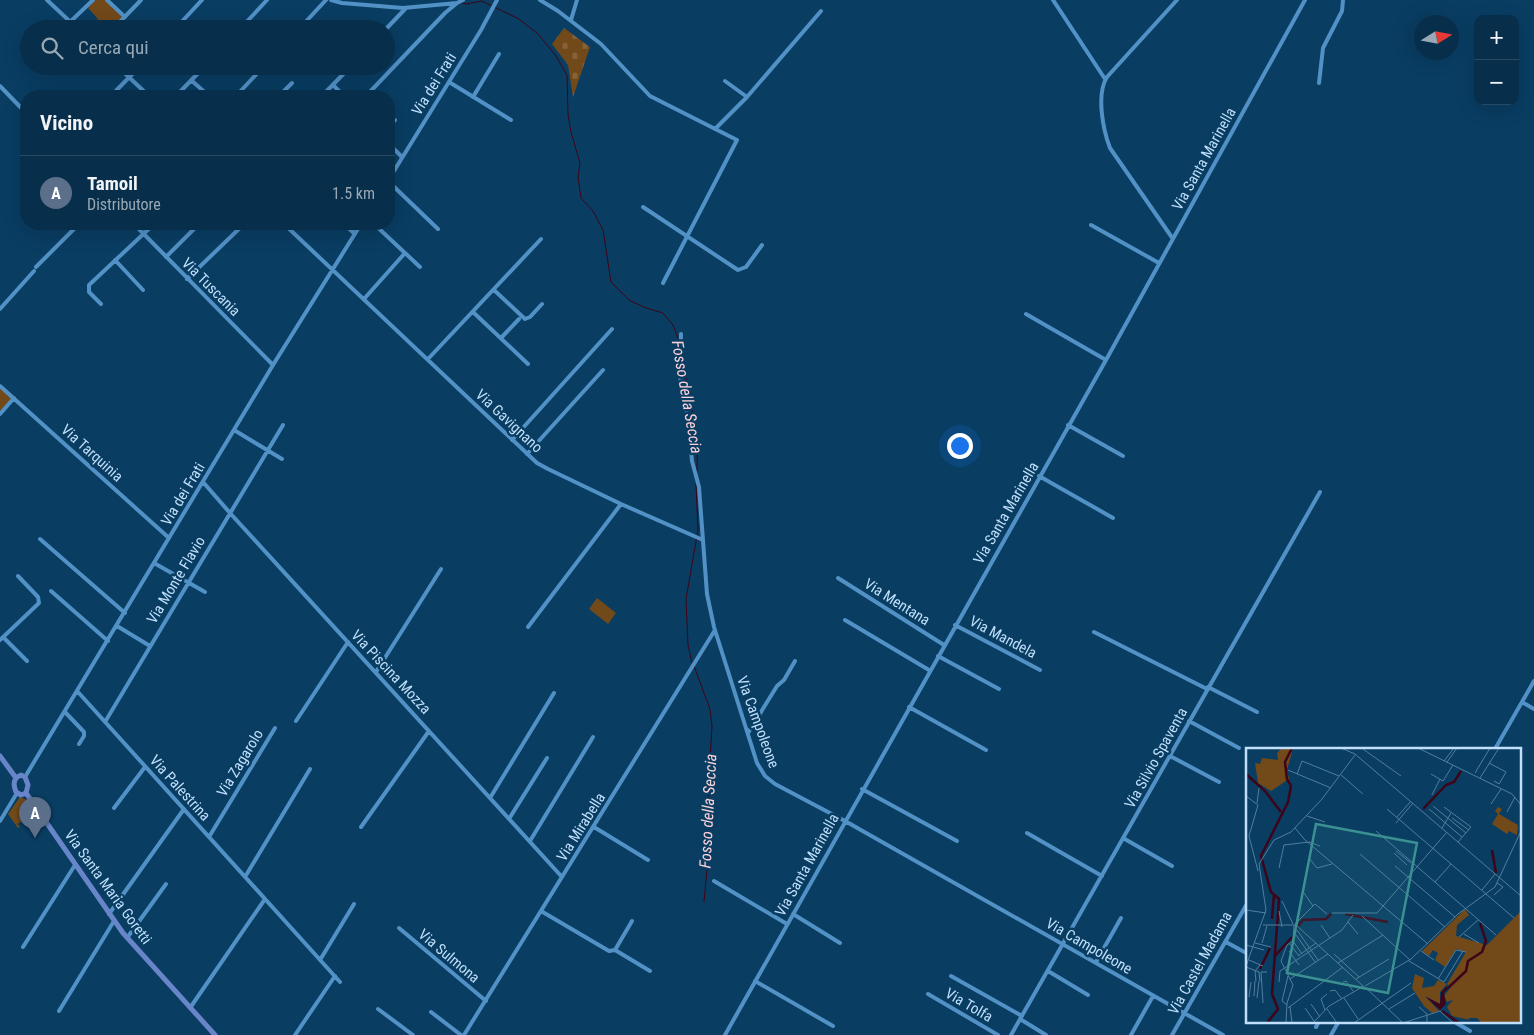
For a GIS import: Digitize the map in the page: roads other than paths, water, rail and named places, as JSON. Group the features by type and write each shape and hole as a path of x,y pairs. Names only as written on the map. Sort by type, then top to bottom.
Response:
{"main road":[{"path":"0,756 16,778"},
{"path":"21,775 26,777 28,787 26,793 21,795 17,793 14,785 16,778 21,775"},
{"name":"Via Santa Maria Goretti","path":"26,793 127,938 215,1035"}],"street":[{"path":"47,0 68,20"},
{"path":"72,20 93,0"},
{"path":"107,0 125,17"},
{"path":"122,20 141,0"},
{"path":"183,20 202,0"},
{"path":"249,20 268,0"},
{"path":"307,20 326,0"},
{"path":"331,0 406,8 456,3 463,0"},
{"path":"540,0 571,20 604,46 650,96 737,140 663,282"},
{"path":"571,20 577,0"},
{"path":"1053,0 1106,79"},
{"path":"1173,239 1109,146 1101,100 1102,87 1106,79 1177,0"},
{"name":"Via Santa Marinella","path":"725,1035 862,789 1106,360 1304,0"},
{"path":"1319,83 1323,48 1342,11 1343,0"},
{"name":"Via dei Frati","path":"395,169 496,2"},
{"path":"395,66 456,3"},
{"path":"395,20 406,8"},
{"path":"715,129 747,97 821,10"},
{"path":"474,97 499,54"},
{"path":"182,90 197,75"},
{"path":"242,90 256,75"},
{"path":"328,90 342,75"},
{"path":"372,90 386,75"},
{"path":"117,90 129,77 143,90"},
{"path":"192,80 203,90"},
{"path":"725,81 747,97"},
{"path":"285,90 292,82"},
{"path":"449,82 511,120"},
{"path":"333,85 338,90"},
{"path":"0,86 20,107"},
{"path":"395,150 402,157"},
{"path":"395,186 438,229"},
{"path":"643,207 738,270 745,268 762,244"},
{"path":"1090,225 1159,263"},
{"path":"0,309 35,269 74,230"},
{"name":"Via Tuscania","path":"139,230 273,366"},
{"path":"101,304 89,292 88,288 147,230"},
{"path":"166,257 193,230"},
{"path":"187,279 238,230"},
{"name":"Via Gavignano","path":"290,230 527,454 548,469 703,540"},
{"path":"351,230 355,234"},
{"name":"Via dei Frati","path":"26,777 154,562 357,230"},
{"path":"381,230 420,267"},
{"path":"428,359 541,239"},
{"path":"364,299 406,253"},
{"path":"115,260 143,290"},
{"path":"494,290 525,319 530,317 542,304"},
{"path":"473,312 528,364"},
{"path":"1026,314 1106,360"},
{"path":"501,338 519,319"},
{"path":"512,440 612,329"},
{"name":"Via Campoleone","path":"682,334 680,378 688,416 691,456 698,482 706,586 715,630 758,765 766,778 1223,1035"},
{"path":"527,454 603,370"},
{"name":"Via Tarquinia","path":"0,386 169,538"},
{"path":"0,414 14,398"},
{"name":"Via Monte Flavio","path":"105,722 283,425"},
{"path":"1068,426 1123,456"},
{"path":"234,430 282,459"},
{"path":"1040,476 1113,518"},
{"name":"Via Piscina Mozza","path":"203,482 562,877"},
{"name":"Via Silvio Spaventa","path":"1011,1035 1320,492"},
{"path":"528,627 621,504"},
{"path":"40,539 125,613"},
{"path":"154,562 205,592"},
{"path":"376,672 441,569"},
{"path":"18,576 38,597 39,603 2,639 27,661"},
{"name":"Via Mentana","path":"838,578 944,645"},
{"path":"51,590 108,641"},
{"path":"845,620 930,670"},
{"name":"Via Mandela","path":"955,625 1040,670"},
{"path":"117,626 150,646"},
{"name":"Via Mirabella","path":"463,1035 486,1001 715,630"},
{"path":"1094,632 1257,712"},
{"path":"296,721 348,642"},
{"path":"938,656 999,689"},
{"path":"748,733 777,686 785,679 795,660"},
{"path":"1496,748 1534,681"},
{"name":"Via Palestrina","path":"78,692 340,982"},
{"path":"490,798 554,693"},
{"path":"1522,702 1534,709"},
{"path":"909,707 986,750"},
{"path":"65,712 84,732 84,736 79,744"},
{"path":"1189,721 1239,748"},
{"name":"Via Zagarolo","path":"208,837 275,728"},
{"path":"361,827 429,731"},
{"path":"530,842 594,737"},
{"path":"1170,756 1219,782"},
{"path":"509,819 547,758"},
{"path":"114,808 145,766"},
{"path":"245,876 310,769"},
{"path":"862,789 957,841"},
{"path":"0,821 17,793"},
{"path":"109,914 184,809"},
{"path":"594,827 648,860"},
{"path":"1027,833 1102,876"},
{"path":"1123,838 1172,866"},
{"path":"23,947 75,865"},
{"path":"714,881 787,924"},
{"path":"127,938 166,884"},
{"path":"190,1008 265,899"},
{"path":"320,960 354,904"},
{"name":"Via Castel Madama","path":"1172,1035 1246,906"},
{"path":"541,911 610,951 615,950 650,971"},
{"path":"793,914 840,943"},
{"path":"1096,962 1121,918"},
{"path":"59,1011 114,921"},
{"path":"615,950 632,921"},
{"name":"Via Sulmona","path":"399,928 486,1001"},
{"path":"1226,942 1246,953"},
{"path":"1048,972 1088,995"},
{"path":"295,1035 335,976"},
{"path":"950,976 1046,1035"},
{"path":"756,981 833,1026"},
{"name":"Via Tolfa","path":"928,994 998,1035"},
{"path":"1131,1035 1153,996"},
{"path":"378,1009 413,1035"},
{"path":"431,1012 463,1035"},
{"path":"1316,1027 1319,1022"},
{"path":"1331,1035 1338,1022"},
{"path":"1455,1022 1470,1031"}],"waterway":[{"name":"Fosso della Seccia","path":"462,3 482,1 519,19 538,34 556,56 567,75 568,114 580,163 578,177 581,198 593,211 603,230 611,282 629,300 663,313 673,325 679,341"},
{"name":"Fosso della Seccia","path":"682,357 695,428 697,472"},
{"name":"Fosso della Seccia","path":"692,663 688,645 686,599 698,530 696,484"},
{"name":"Fosso della Seccia","path":"694,666 710,709 712,726 708,792 709,848 704,902"}],"place":[{"name":"Tamoil","path":"35,838"}]}
